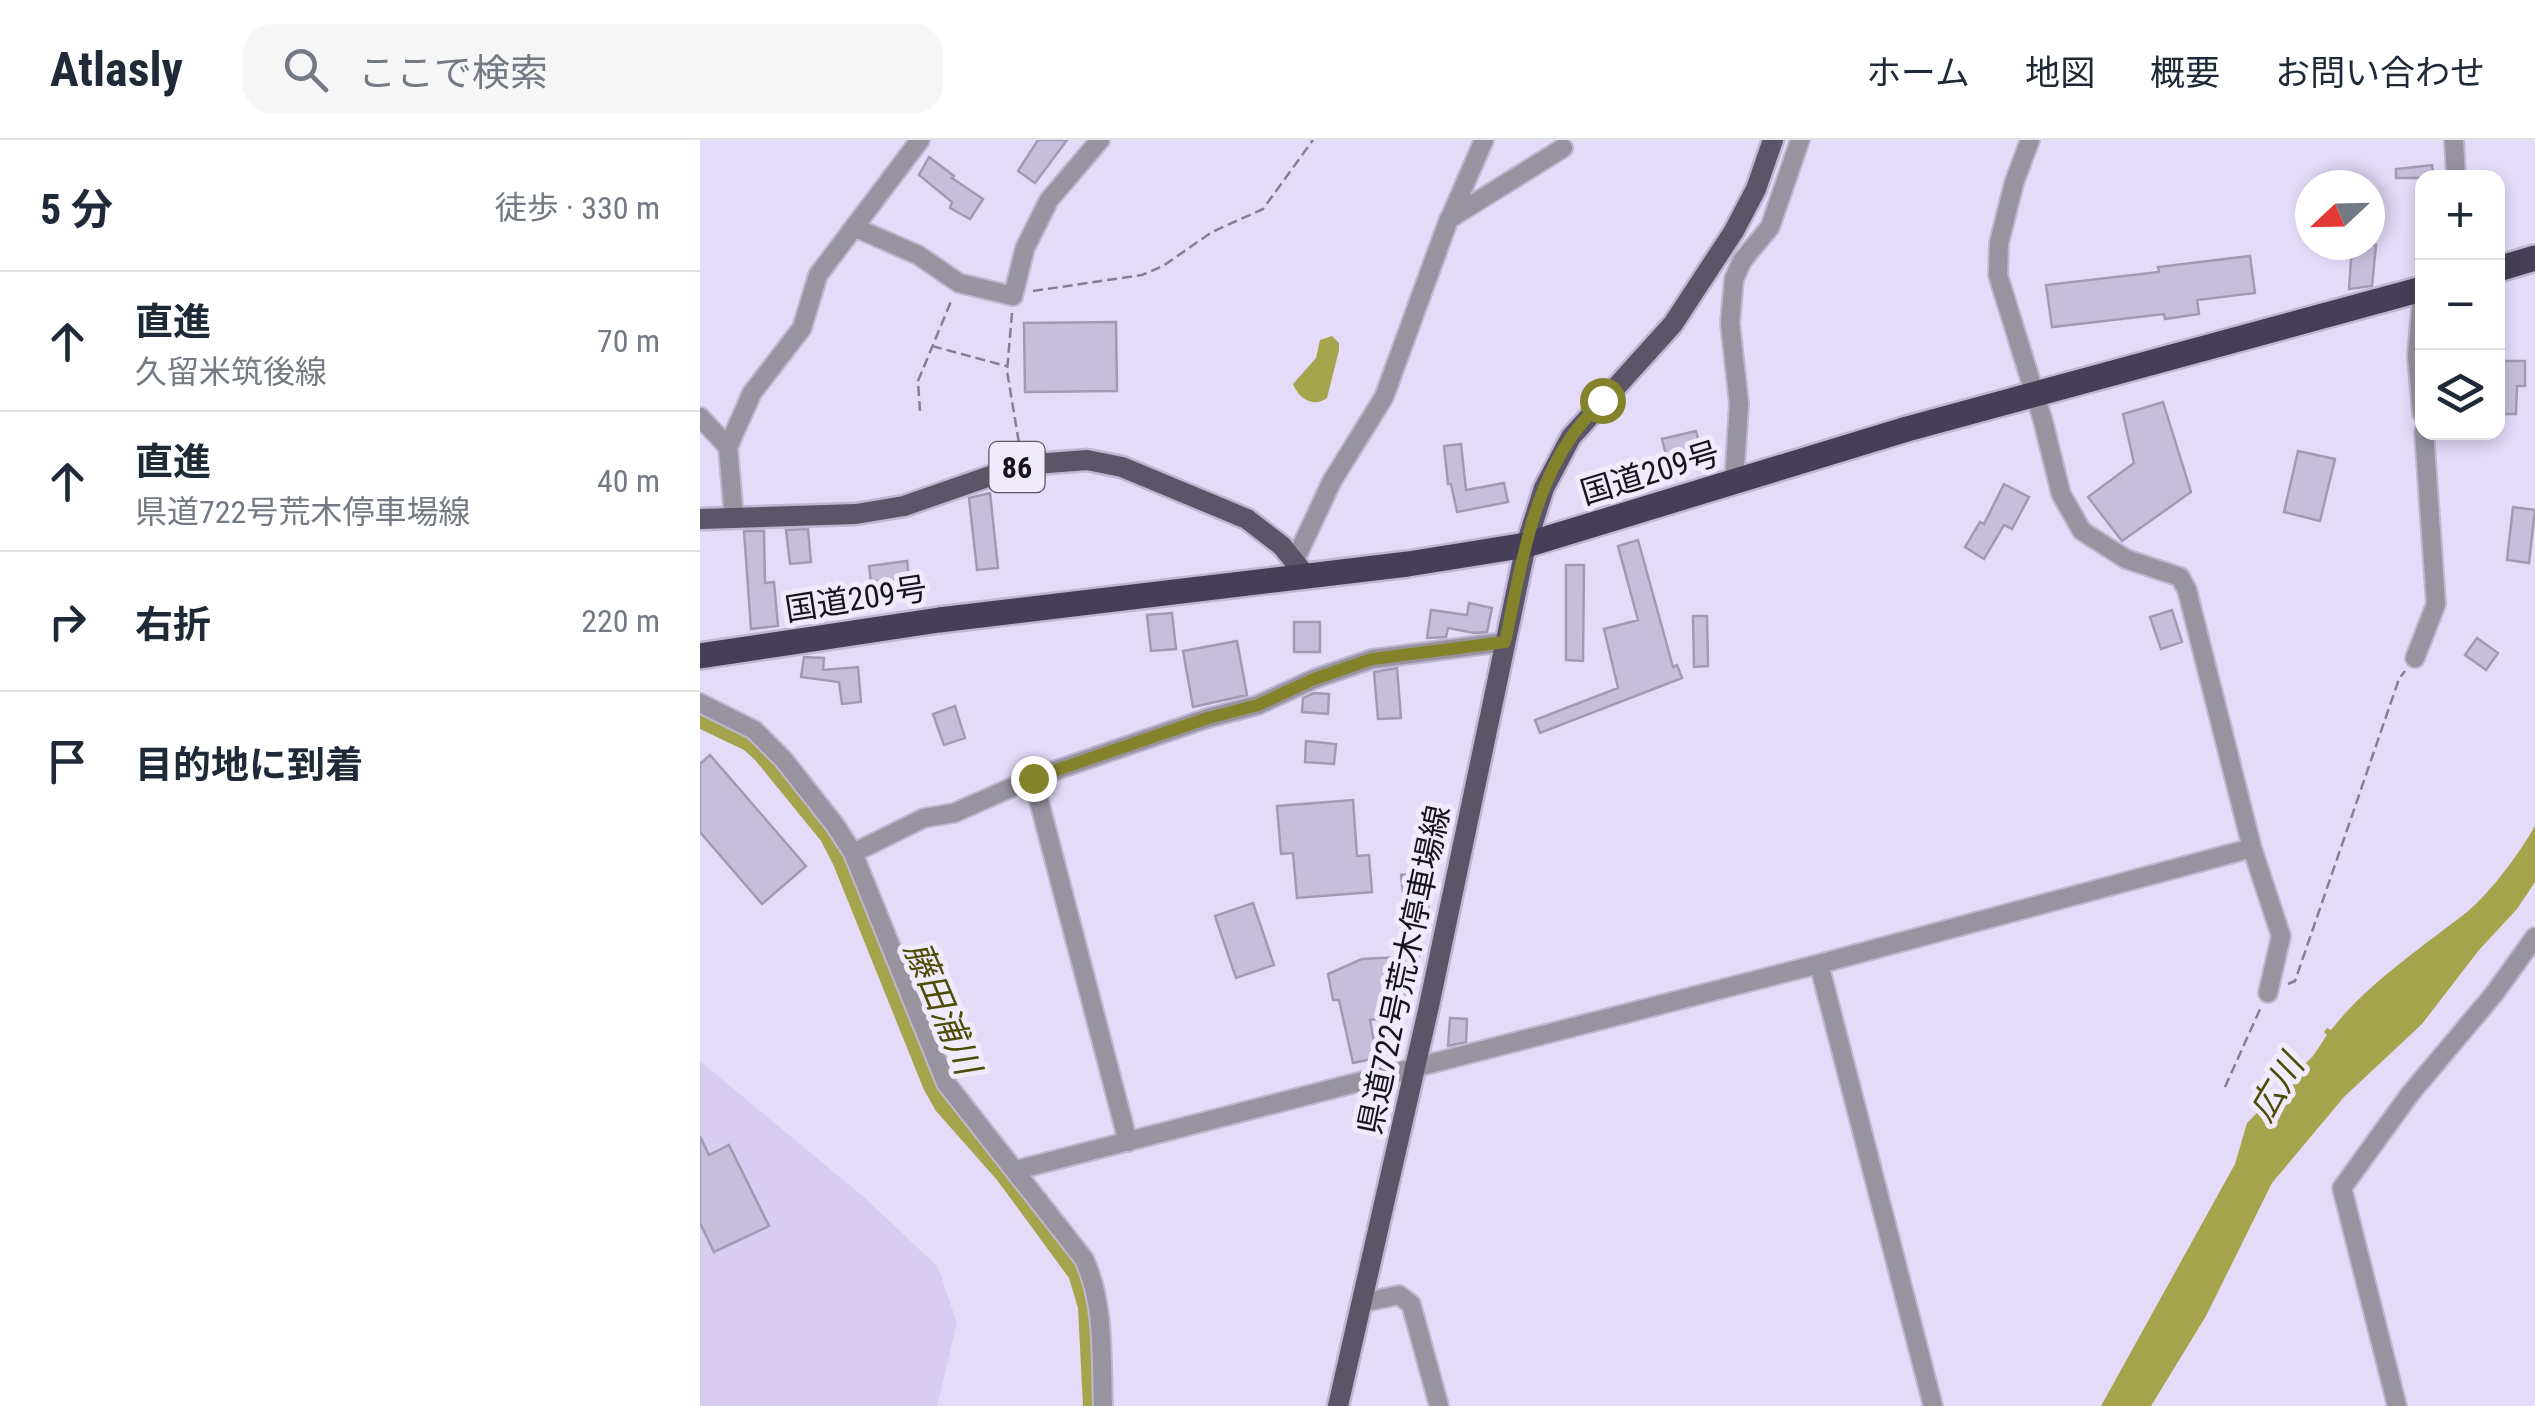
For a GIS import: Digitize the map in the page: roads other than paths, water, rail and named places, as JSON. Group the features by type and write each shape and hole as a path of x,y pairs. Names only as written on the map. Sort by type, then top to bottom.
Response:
{"highway":[{"path":"2505,267 2535,258"},
{"name":"国道209号","path":"700,656 1301,568 1526,546 2034,394 2415,291"}],"main road":[{"name":"県道722号荒木停車場線","path":"1338,1406 1526,546 1544,488 1571,437 1673,324 1734,231 1756,189 1773,140"},
{"name":"86","path":"700,519 856,514 904,506 1022,465 1087,460 1122,467 1247,518 1301,568"}],"street":[{"path":"734,518 728,446 752,393 802,328 818,275 920,140"},
{"path":"854,226 918,255 959,282 1013,296 1025,248 1049,200 1100,140"},
{"path":"1301,568 1332,481 1384,397 1450,219 1484,140"},
{"path":"1734,482 1738,404 1730,322 1734,279 1742,262 1770,227 1800,140"},
{"path":"2030,140 1999,243 1998,276 2062,494 2082,531 2126,559 2180,577 2187,590 2252,848 2281,936 2268,993"},
{"path":"2454,140 2456,170"},
{"path":"1450,219 1563,148"},
{"path":"700,417 728,446"},
{"path":"2415,658 2436,604 2425,440"},
{"path":"852,853 924,818 954,813 1033,778 1208,718 1258,705 1314,679 1372,659 1505,642"},
{"path":"700,703 754,730 783,759 852,853 946,1083 1084,1258 1094,1280 1100,1309 1103,1406"},
{"path":"1033,778 1128,1142"},
{"path":"1016,1170 1819,964 2252,848"},
{"path":"2397,1406 2342,1188 2410,1094 2494,994 2535,936"},
{"path":"1819,964 1933,1406"},
{"path":"1360,1303 1399,1295 1411,1304 1439,1406"}],"water label":[{"name":"藤田浦川","path":"942,1008"},
{"name":"広川","path":"2277,1088"}]}
